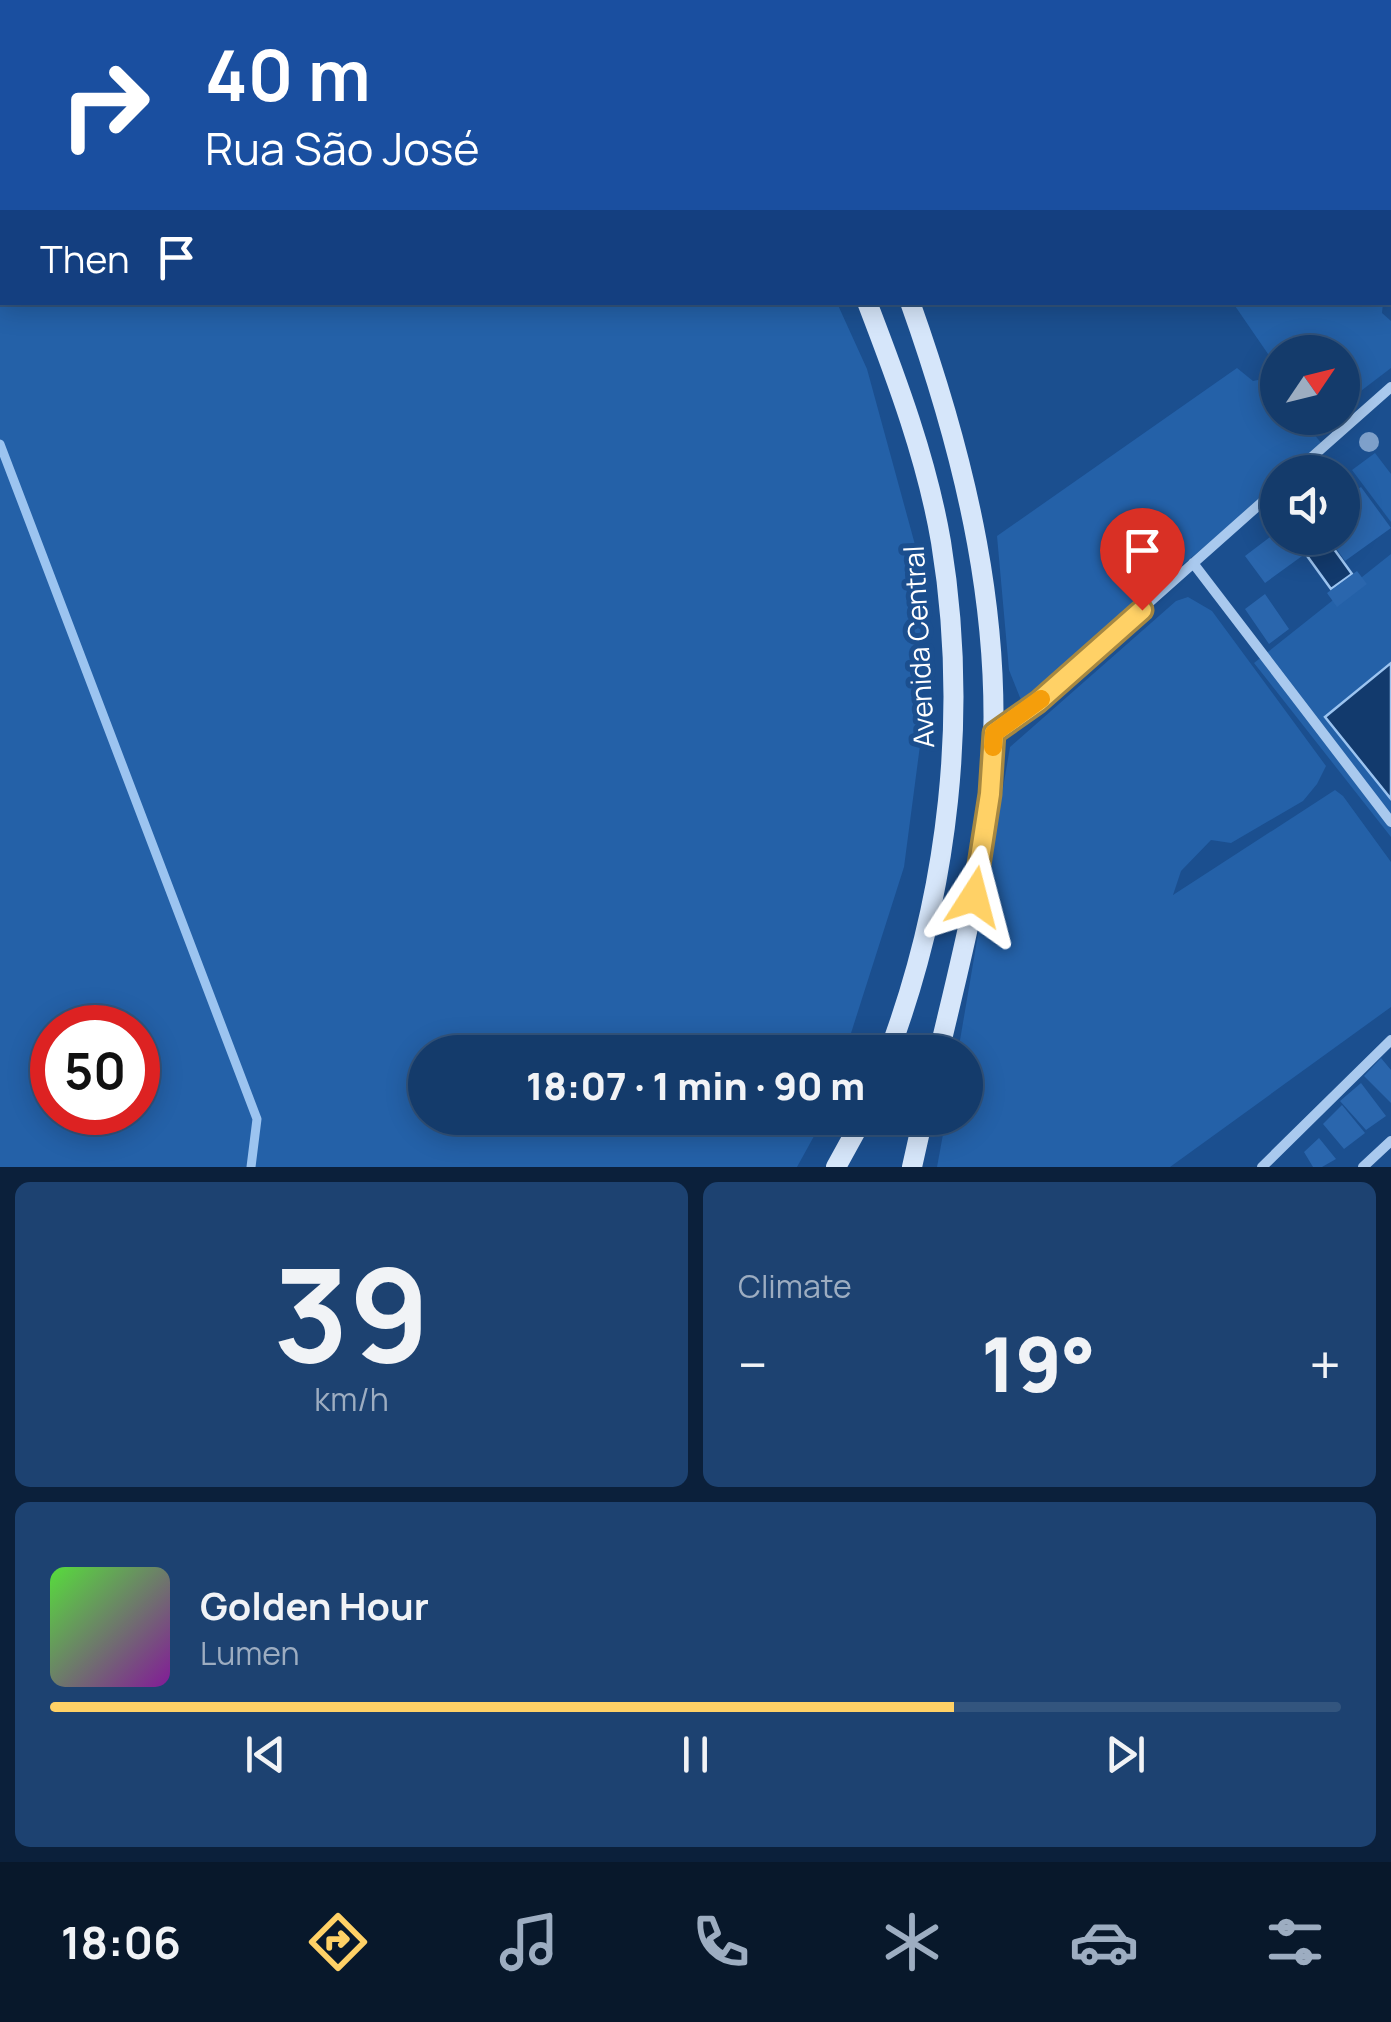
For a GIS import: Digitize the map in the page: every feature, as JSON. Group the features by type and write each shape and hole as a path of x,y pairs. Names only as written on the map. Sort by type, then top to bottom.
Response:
{"main road":[{"name":"Avenida Central","path":"867,305 920,452 940,540 954,688 944,840 919,963 895,1035"},
{"path":"911,305 946,407 978,539 994,733 990,794 974,897 942,1035"},
{"path":"836,1167 853,1135"},
{"path":"912,1167 920,1135"}],"street":[{"path":"1314,455 1391,388"},
{"path":"994,733 1038,702 1260,504"},
{"path":"1194,563 1391,822"},
{"path":"1262,1167 1391,1040"},
{"path":"1363,1167 1391,1141"}],"shaded area":[{"path":"0,305 838,305 867,369 917,552 924,715 904,867 850,1035 408,1035 408,1135 815,1135 797,1167 0,1167"},
{"path":"1234,305 1383,305 1382,313 1391,321 1391,368 1360,392 1360,335 1260,335 1260,342"},
{"path":"1237,368 1253,381 1260,380 1260,435 1315,435 1324,446 1313,455 1260,455 1260,500 1021,700 1009,670 997,536"},
{"path":"1375,453 1391,474 1391,522 1360,481 1360,464"},
{"path":"1391,554 1391,663 1326,717 1391,799 1391,837 1254,663"},
{"path":"1306,555 1338,555 1352,574 1331,589"},
{"path":"1188,597 1212,611 1326,766 1303,801 1231,843 1211,840 1181,871 1173,895 1335,790 1391,862 1391,1007 1170,1167 937,1167 943,1135 983,1135 983,1035 961,1035 1010,747 1176,601"},
{"path":"1391,663 1391,799 1325,717"}],"building":[{"path":"1360,488 1391,528 1360,550"},
{"path":"1260,545 1260,555 1304,555 1265,583 1245,556"},
{"path":"1357,571 1367,584 1337,607 1327,593"},
{"path":"1265,594 1289,629 1269,644 1245,609"},
{"path":"1381,1058 1391,1070 1391,1103 1364,1076"},
{"path":"1361,1083 1386,1116 1366,1130 1340,1101"},
{"path":"1342,1105 1365,1133 1344,1149 1323,1124"},
{"path":"1319,1138 1336,1159 1313,1167 1304,1152"}],"waterway":[{"path":"0,444 257,1119 251,1167"}],"slow traffic":[{"path":"993,747 994,733 1041,699"}],"route":[{"path":"974,897 990,794 994,733 1038,702 1142,610"}]}
